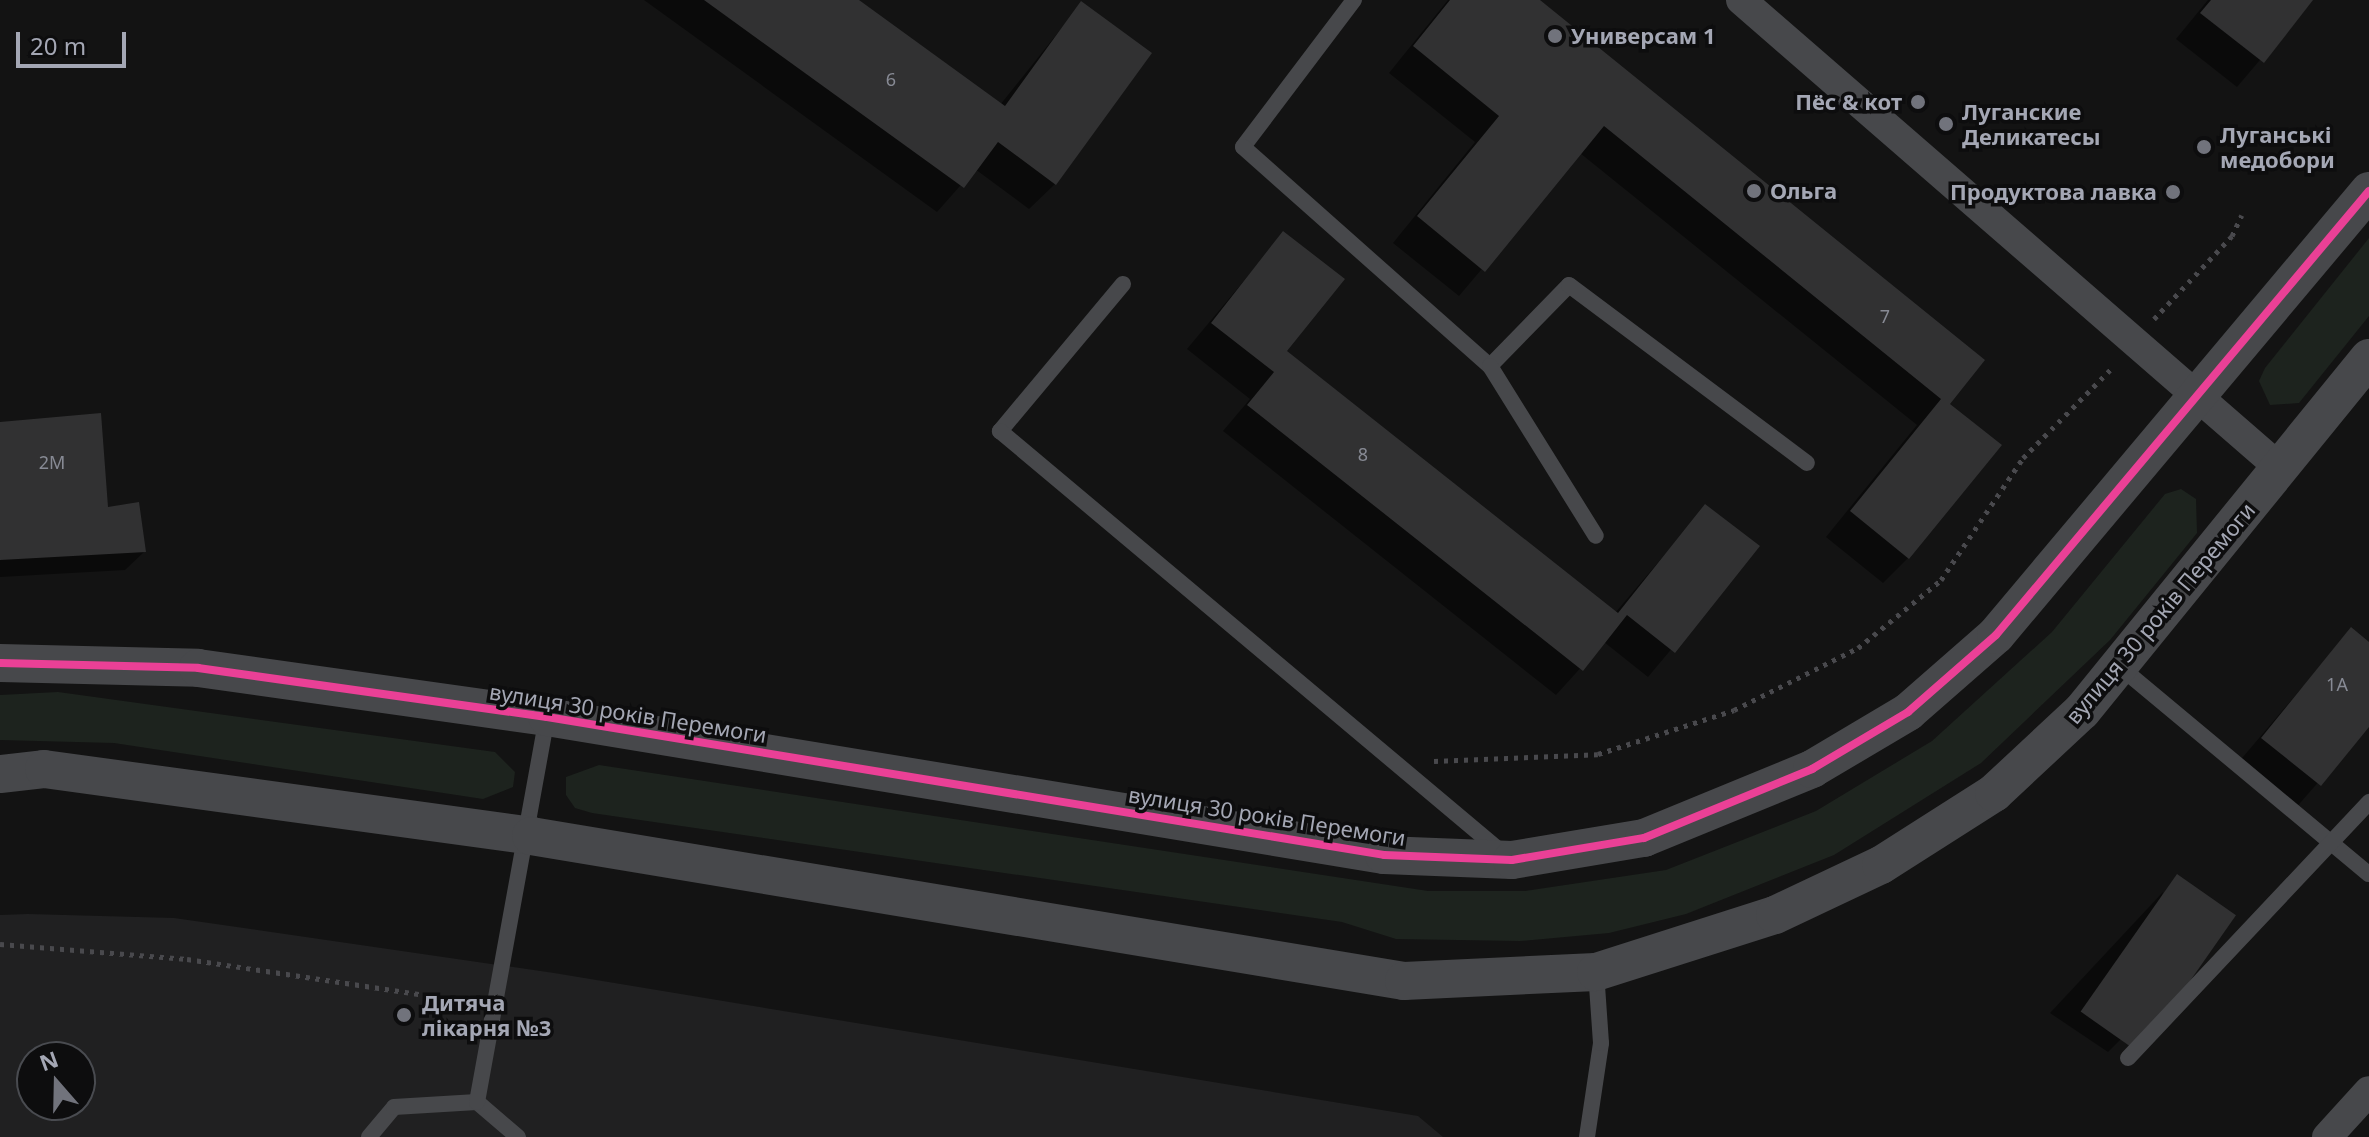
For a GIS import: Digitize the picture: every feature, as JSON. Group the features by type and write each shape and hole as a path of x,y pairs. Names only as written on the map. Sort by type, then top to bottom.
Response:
{"street":[{"path":"1741,0 2280,468"},
{"name":"вулиця 30 років Перемоги","path":"0,663 198,668 547,717 1384,855 1512,860 1644,838 1812,769 1908,712 1996,635 2200,400 2369,191"},
{"name":"вулиця 30 років Перемоги","path":"0,774 44,769 531,836 1404,981 1596,972 1775,915 1881,865 1994,793 2119,666 2369,358"},
{"path":"2327,1137 2369,1091"}],"lane":[{"path":"1354,0 1243,147 1490,366 1596,536"},
{"path":"1123,284 1000,431 1512,860"},
{"path":"1490,366 1569,285 1807,463"},
{"path":"2119,666 2333,839 2369,874"},
{"path":"477,1102 531,836 547,717"},
{"path":"2128,1058 2369,802"},
{"path":"1587,1137 1601,1043 1596,972"},
{"path":"369,1137 394,1107 477,1102 518,1137"}],"path":[{"path":"1389,760 1598,754 1734,710 1858,648 1941,580 2023,458 2232,236 2242,215"},
{"path":"0,944 187,959 496,1006"}],"shaded area":[{"path":"2369,238 2369,316 2299,403 2270,405 2259,381 2265,368"},
{"path":"2181,489 2196,499 2197,533 2110,640 1981,763 1834,855 1686,914 1609,933 1520,941 1396,939 1342,922 592,813 575,808 566,795 566,777 599,765 1428,891 1525,891 1666,870 1816,811 1932,741 2052,632 2165,494"},
{"path":"58,692 495,752 515,772 513,787 483,799 114,743 0,740 0,695"},
{"name":"Дитяча лікарня №3","path":"28,914 174,918 554,973 1418,1116 1443,1137 0,1137 0,915"}],"building":[{"path":"704,0 859,0 1005,106 1081,1 1152,53 1056,185 998,142 964,188"},
{"path":"1450,0 1540,0 1985,360 1950,404 2002,445 1909,559 1850,511 1941,399 1604,126 1485,272 1417,216 1499,116 1413,46"},
{"path":"2211,0 2313,0 2264,63 2200,13"},
{"path":"1283,231 1345,279 1287,351 1618,613 1705,504 1760,546 1675,653 1627,615 1583,671 1247,405 1274,372 1211,323"},
{"path":"101,413 108,507 139,502 146,552 0,560 0,422"},
{"path":"2351,627 2369,642 2369,727 2321,786 2261,738"},
{"path":"2177,874 2236,915 2140,1053 2081,1012"}],"cycle path":[{"path":"0,663 198,668 547,717 1384,855 1512,860 1644,838 1812,769 1908,712 1996,635 2369,191"}],"place":[{"name":"Универсам 1","path":"1555,36"},
{"name":"Пёс & кот","path":"1918,102"},
{"name":"Луганские Деликатесы","path":"1946,124"},
{"name":"Луганські медобори","path":"2204,147"},
{"name":"Ольга","path":"1754,191"},
{"name":"Продуктова лавка","path":"2173,192"},
{"name":"Дитяча лікарня №3","path":"404,1015"}]}
